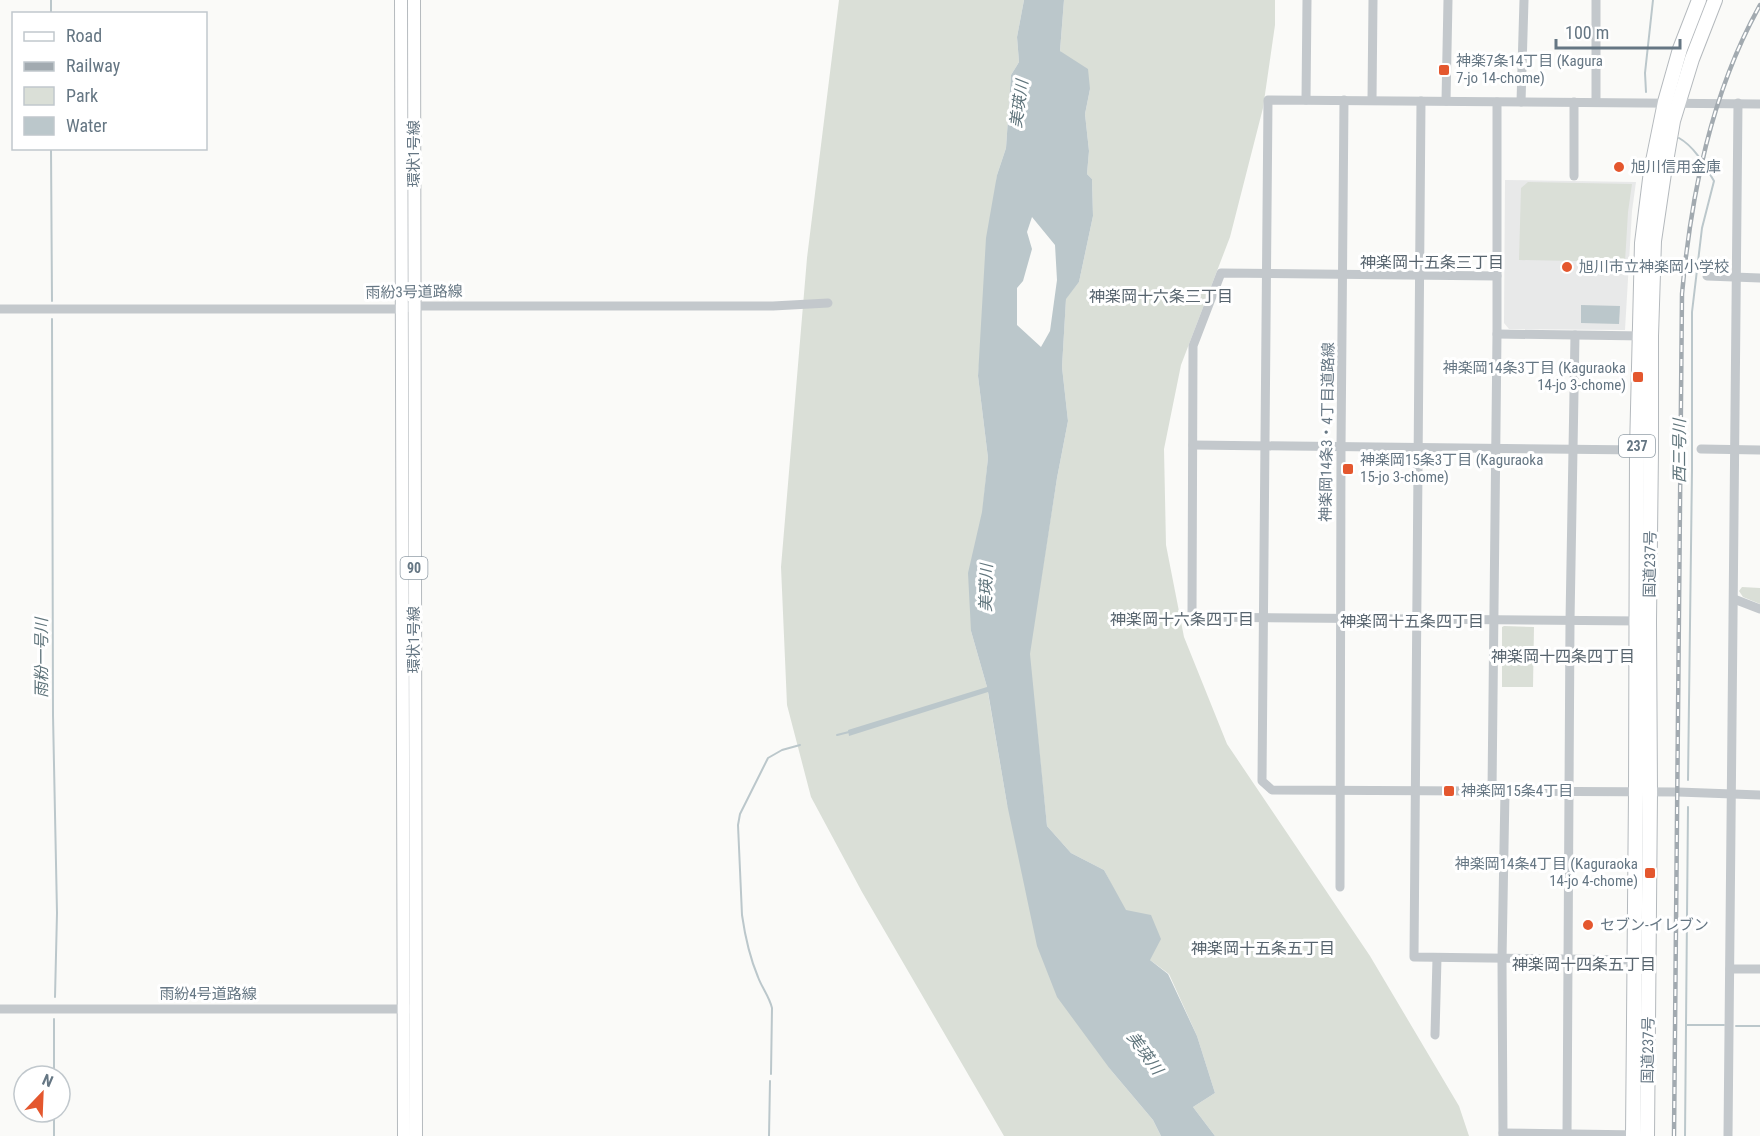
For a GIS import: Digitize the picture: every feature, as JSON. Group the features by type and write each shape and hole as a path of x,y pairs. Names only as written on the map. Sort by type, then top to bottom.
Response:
{"highway":[{"name":"国道237号","path":"1647,1136 1636,792 1642,621 1652,450 1642,243 1651,171 1665,102 1680,49 1699,0"},
{"name":"国道237号","path":"1632,1136 1650,792 1637,450 1645,336 1654,240 1674,121 1692,59 1715,0"}],"main road":[{"name":"環状1号線","path":"401,0 408,307 410,1009 416,1136"},
{"name":"環状1号線","path":"408,307 414,0"},
{"name":"環状1号線","path":"404,1136 410,1009"}],"street":[{"path":"1306,100 1307,0"},
{"path":"1372,99 1373,0"},
{"path":"1446,101 1448,0"},
{"path":"1521,102 1524,0"},
{"path":"1596,0 1596,102"},
{"path":"1760,104 1372,99 1268,100 1262,781 1272,790 1650,792 1760,795"},
{"name":"神楽岡14条3・4丁目道路線","path":"1340,887 1344,100"},
{"path":"1421,101 1414,957 1641,960"},
{"path":"1492,791 1497,102"},
{"path":"1574,102 1574,176"},
{"path":"1728,1136 1738,103"},
{"path":"1497,276 1221,273 1193,346 1192,617 1642,621"},
{"path":"1707,276 1760,278"},
{"name":"雨紛3号道路線","path":"0,309 773,306 828,303"},
{"path":"1497,334 1645,336"},
{"path":"1567,1135 1570,621 1575,335"},
{"path":"1193,445 1652,450"},
{"path":"1701,449 1760,450"},
{"path":"1734,599 1760,609"},
{"path":"1505,791 1502,959 1503,1135 1647,1136"},
{"path":"1435,1035 1437,958"},
{"path":"1730,969 1760,969"},
{"name":"雨紛4号道路線","path":"0,1009 410,1009"}],"shaded area":[{"name":"旭川市立神楽岡小学校","path":"1505,180 1636,182 1632,211 1625,330 1509,329 1504,323"}],"green space":[{"path":"839,0 1024,0 1017,37 1019,62 1011,75 1006,148 997,175 978,376 988,458 971,631 987,687 1007,804 1110,1069 1153,1120 1161,1136 1004,1136 862,892 811,797 787,705 781,567 807,258"},
{"path":"1064,0 1275,0 1275,25 1263,108 1230,237 1181,365 1164,449 1166,545 1184,637 1227,744 1370,956 1459,1106 1469,1136 1215,1136 1193,1107 1215,1093 1197,1036 1169,974 1150,960 1104,870 1071,853 1047,826 1029,654 1068,421 1062,367 1066,298 1079,282 1093,216 1092,179 1087,174 1089,151 1085,114 1090,89 1060,51"},
{"path":"1528,182 1632,184 1625,262 1519,260 1521,188"},
{"path":"1742,587 1760,588 1760,604 1743,597 1739,591"},
{"path":"1502,627 1534,627 1533,687 1502,687"}],"water":[{"name":"美瑛川","path":"1024,0 1064,0 1060,51 1088,69 1090,89 1085,114 1089,151 1087,174 1092,179 1093,216 1079,282 1066,299 1062,367 1068,421 1030,654 1047,826 1071,853 1104,870 1126,910 1151,915 1161,939 1150,960 1168,974 1197,1036 1215,1093 1193,1107 1215,1136 1161,1136 1153,1120 1110,1069 1057,997 1037,946 1007,804 988,692 849,736 848,730 987,687 971,631 968,573 982,512 988,458 978,376 986,238 997,175 1006,148 1011,75 1019,62 1017,37","holes":["1032,217 1055,245 1057,280 1050,331 1041,347 1017,325 1017,288 1023,281 1032,249 1027,232"]},
{"path":"1581,305 1620,306 1619,324 1581,323"}],"waterway":[{"name":"雨粉一号川","path":"51,0 51,12"},
{"name":"西三号川","path":"1646,92 1645,73 1653,0"},
{"name":"西三号川","path":"1679,138 1695,152 1714,181 1702,228 1692,312 1688,780"},
{"name":"雨粉一号川","path":"51,150 52,301"},
{"name":"雨粉一号川","path":"52,319 53,715 57,913 55,997"},
{"path":"837,735 849,732"},
{"path":"771,1074 772,1008 750,955 742,915 738,825 740,814 768,758 782,750 800,745"},
{"name":"西三号川","path":"1688,807 1686,1025 1724,1025"},
{"name":"雨粉一号川","path":"54,1019 54,1064"},
{"path":"1685,1136 1686,1025"},
{"name":"西三号川","path":"1736,1026 1760,1026"},
{"path":"769,1136 770,1081"},
{"name":"雨粉一号川","path":"54,1124 54,1136"}],"railway":[{"path":"1674,1136 1682,294 1691,219 1706,145 1728,73 1760,5"}],"place":[{"name":"神楽7条14丁目 (Kagura 7-jo 14-chome)","path":"1444,70"},
{"name":"旭川信用金庫","path":"1619,167"},
{"name":"旭川市立神楽岡小学校","path":"1567,267"},
{"name":"神楽岡14条3丁目 (Kaguraoka 14-jo 3-chome)","path":"1638,377"},
{"name":"神楽岡15条3丁目 (Kaguraoka 15-jo 3-chome)","path":"1348,469"},
{"name":"神楽岡15条4丁目","path":"1449,791"},
{"name":"神楽岡14条4丁目 (Kaguraoka 14-jo 4-chome)","path":"1650,873"},
{"name":"セブン-イレブン","path":"1588,925"}],"district":[{"name":"神楽岡十五条三丁目","path":"1432,262"},
{"name":"神楽岡十六条三丁目","path":"1161,296"},
{"name":"神楽岡十六条四丁目","path":"1182,619"},
{"name":"神楽岡十五条四丁目","path":"1412,621"},
{"name":"神楽岡十四条四丁目","path":"1563,656"},
{"name":"神楽岡十五条五丁目","path":"1263,948"},
{"name":"神楽岡十四条五丁目","path":"1584,964"}]}
